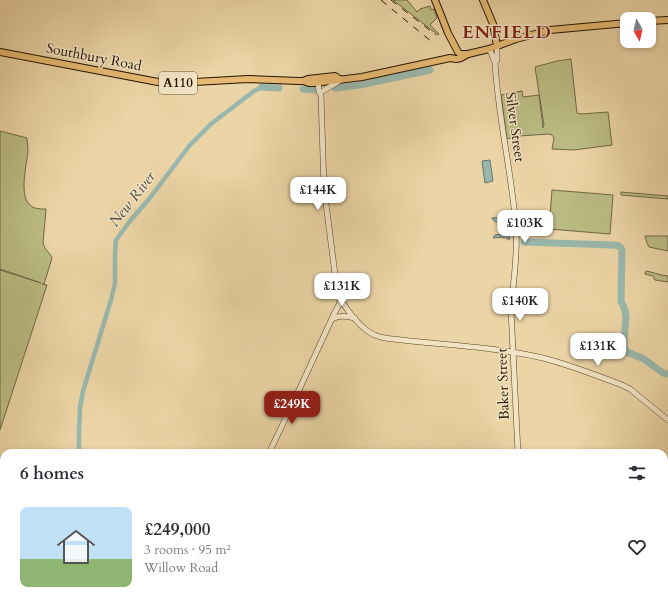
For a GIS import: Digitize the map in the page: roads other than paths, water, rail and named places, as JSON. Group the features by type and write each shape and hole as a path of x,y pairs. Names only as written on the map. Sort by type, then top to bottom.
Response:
{"main road":[{"path":"435,0 448,33 458,52 460,54 466,54"},
{"path":"483,0 493,24 497,46"},
{"path":"656,21 668,20"},
{"name":"Southbury Road","path":"0,52 158,82 177,83 248,79 303,81 309,83 335,76 341,80 450,58 461,58 466,54 489,49 516,39 550,30 620,24"},
{"name":"Southbury Road","path":"450,58 458,52"}],"street":[{"name":"Silver Street","path":"495,62 497,60 497,46"},
{"name":"Silver Street","path":"489,49 495,62 504,142 512,195"},
{"path":"320,80 322,93 324,188 336,288 338,295 348,310 365,329 380,337 513,353 560,363 630,389 668,420"},
{"path":"322,93 328,87 341,80"},
{"name":"Baker Street","path":"512,195 516,219 517,243 512,292 512,310 518,449"},
{"path":"271,449 332,319 342,301"},
{"path":"332,319 340,316 355,318"}],"water":[{"path":"490,160 493,181 485,183 482,161"},
{"path":"501,217 507,222 510,222 512,235 509,236 510,239 507,239 506,237 493,238 495,235 506,234 504,221 496,222 492,219"}],"waterway":[{"path":"335,88 360,85 430,70"},
{"name":"New River","path":"79,449 80,408 83,391 115,283 116,240 190,145 211,124 254,91 262,87"},
{"name":"New River","path":"262,87 279,88"},
{"path":"303,89 314,90"},
{"path":"524,242 620,246 622,251 621,301 626,317 624,348 627,352 644,359 663,373 668,374"}],"railway":[{"path":"381,0 432,42"},
{"path":"391,0 436,35"}],"district":[{"name":"ENFIELD","path":"507,32"}]}
